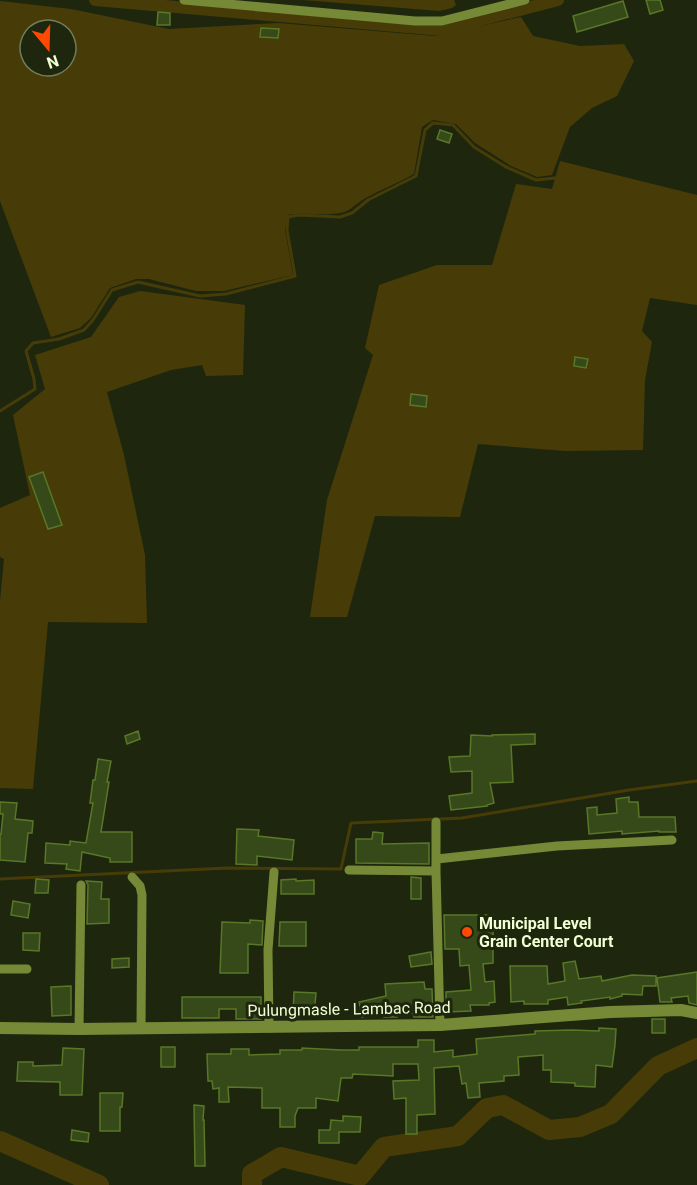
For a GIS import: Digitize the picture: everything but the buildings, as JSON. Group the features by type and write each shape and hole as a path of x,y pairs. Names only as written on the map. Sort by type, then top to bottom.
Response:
{"street":[{"path":"184,0 415,21 442,21 525,0"},
{"path":"436,822 440,1025"},
{"path":"437,859 557,846 672,840"},
{"path":"349,870 436,871"},
{"path":"269,1028 268,950 274,872"},
{"path":"132,878 140,886 142,895 141,1028"},
{"path":"79,1029 81,885"},
{"path":"0,969 27,969"},
{"name":"Pulungmasle - Lambac Road","path":"0,1028 269,1028 440,1025 609,1012 681,1010 697,1013"}],"shaded area":[{"path":"303,0 454,0 456,5 439,11"},
{"path":"0,1 71,9 169,29 279,23 435,36 521,17 533,36 580,46 624,44 634,61 617,96 592,108 570,127 552,175 537,177 511,166 475,143 456,124 433,120 422,127 414,174 364,199 344,212 288,215 285,230 293,275 224,291 196,291 149,279 136,279 110,288 91,318 80,328 51,337 0,201"},
{"path":"560,161 697,195 697,305 650,298 642,331 652,342 645,380 643,450 565,451 478,444 460,517 375,516 347,617 310,617 327,500 373,355 365,348 379,285 437,265 492,265 516,184 552,189"},
{"path":"140,291 245,305 243,375 206,376 202,365 171,370 107,392 124,455 145,555 147,623 48,622 33,789 0,788 0,601 4,559 0,557 0,508 30,495 13,415 45,389 35,355 91,337 119,297"}],"waterway":[{"path":"95,0 442,30 558,0"},
{"path":"0,411 35,389 26,351 33,343 59,339 84,330 112,290 138,282 200,296 226,294 295,276 287,230 288,217 299,215 340,217 352,213 368,200 416,176 425,130 433,123 453,125 474,147 506,167 536,180 555,178"},
{"path":"0,879 227,868 341,869 351,823 462,818 697,781"},
{"path":"252,1185 252,1174 281,1157 360,1176 384,1147 458,1136 487,1108 503,1105 549,1130 580,1127 611,1114 658,1066 697,1048"},
{"path":"0,1141 99,1185"}],"place":[{"name":"Municipal Level Grain Center Court","path":"467,932"}]}
